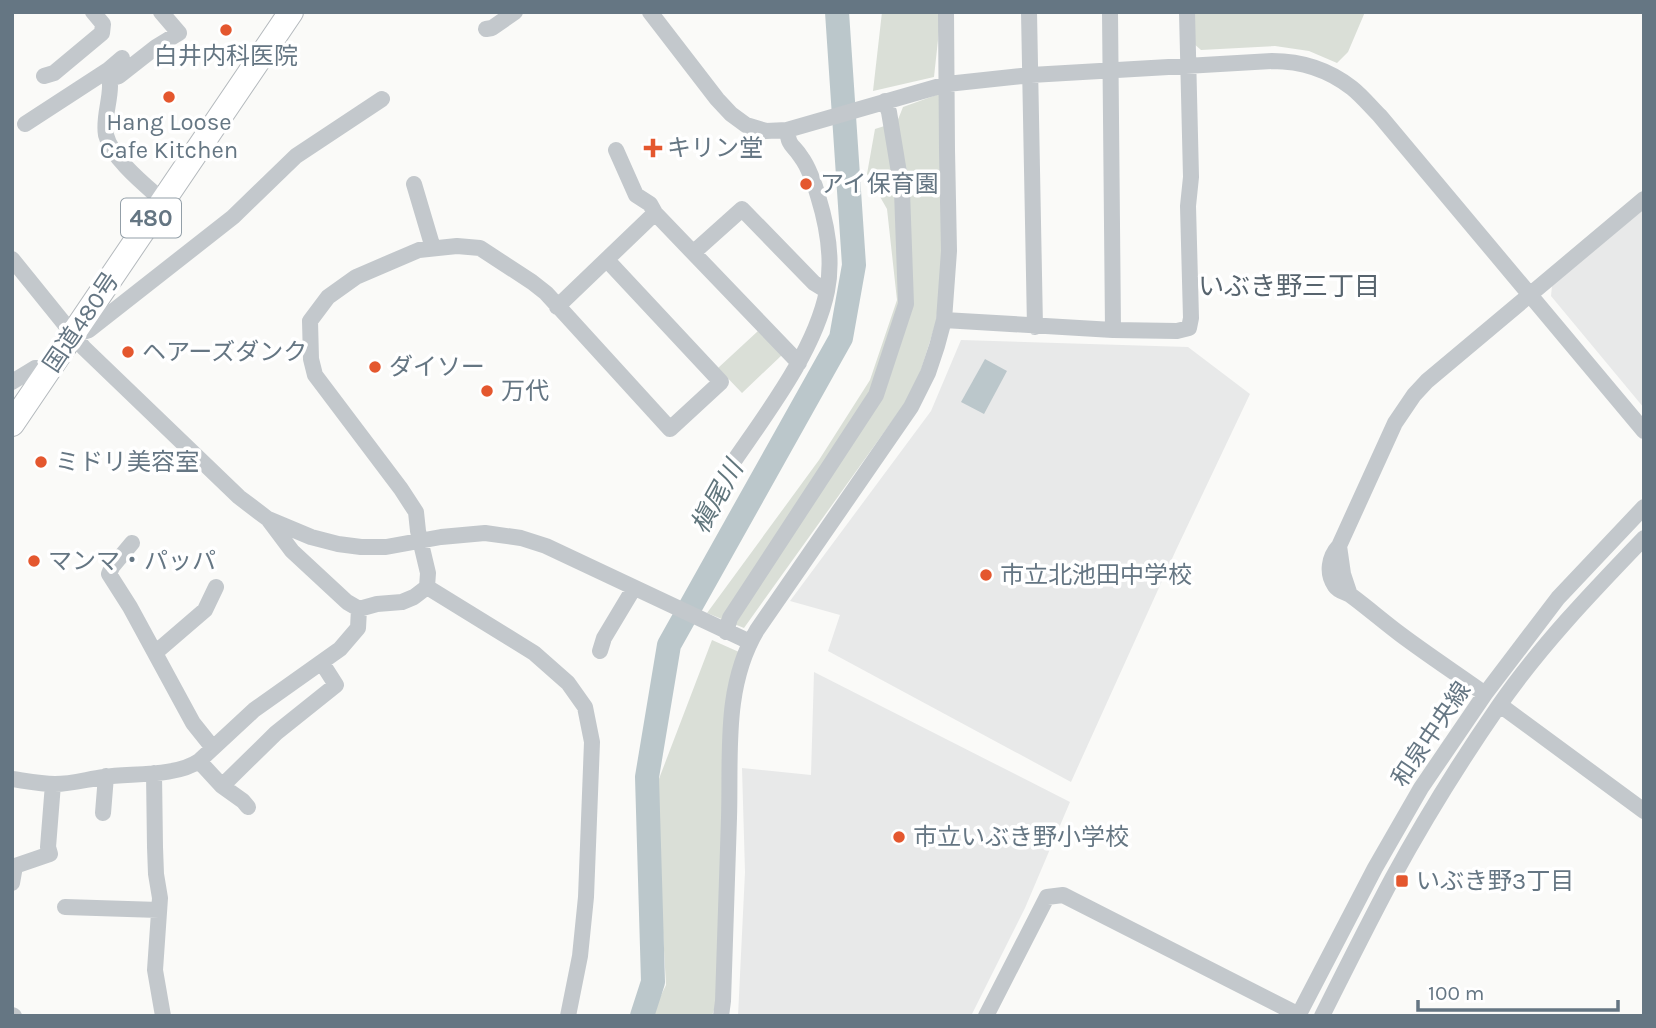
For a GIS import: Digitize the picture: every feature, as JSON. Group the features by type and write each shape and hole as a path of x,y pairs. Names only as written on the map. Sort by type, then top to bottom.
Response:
{"highway":[{"name":"国道480号","path":"12,424 290,12"}],"street":[{"path":"44,76 54,73 64,56 102,33 103,24 93,12"},
{"path":"25,124 47,101 109,75 119,76 178,33 161,12"},
{"path":"486,29 515,12"},
{"path":"650,12 716,99 746,125 766,131 792,128 947,83 1031,75 1272,61 1289,61 1320,70 1352,88 1380,116 1644,431"},
{"path":"721,1016 729,730 734,690 750,642 911,407 928,373 944,320 949,251 946,12"},
{"path":"1029,12 1035,327"},
{"path":"1110,12 1113,330"},
{"path":"944,320 1113,330 1177,331 1189,328 1188,206 1191,177 1187,12"},
{"path":"122,58 109,75 99,127 113,151 163,201"},
{"path":"73,335 89,330 233,217 296,156 382,99"},
{"path":"724,631 876,395 906,304 902,191 889,112 880,103"},
{"path":"732,464 742,438 799,363 827,291 827,239 818,196 802,157 788,143 792,128"},
{"path":"616,160 636,195 650,204 799,363"},
{"path":"414,184 433,248"},
{"path":"1485,694 1350,595 1339,591 1330,575 1330,560 1339,546 1395,423 1414,395 1427,381 1644,199"},
{"path":"694,252 742,209 814,283 827,291"},
{"path":"557,307 656,213"},
{"path":"268,519 292,551 359,609 402,602 427,587 428,573 416,512 315,375 311,359 310,321 328,297 356,277 419,250 457,246 480,248 532,282 546,293 670,429 721,382 607,260"},
{"path":"12,259 83,348 239,497 268,519 311,537 361,547 386,547 441,537 485,533 521,538 545,545 750,642"},
{"path":"12,382 35,368 50,368"},
{"name":"和泉中央線","path":"1299,1015 1375,868 1421,788 1485,694 1558,598 1644,507"},
{"name":"和泉中央線","path":"1322,1016 1393,877 1457,769 1500,705 1533,661 1644,538"},
{"path":"132,543 109,574 193,723 213,748"},
{"path":"155,653 205,610 216,587"},
{"path":"427,587 534,653 568,683 585,707 592,742 586,897 580,956 568,1016"},
{"path":"598,642 639,590"},
{"path":"12,779 53,784 191,767 254,710 340,649 358,628 359,609"},
{"path":"222,786 276,733 336,685 322,663"},
{"path":"1500,705 1644,811"},
{"path":"199,761 222,786 247,807"},
{"path":"154,773 156,874 160,898 155,970 163,1016"},
{"path":"103,813 106,776"},
{"path":"12,883 15,866 50,854 48,848 53,784"},
{"path":"986,1016 1047,897 1063,895 1299,1015"},
{"path":"65,907 159,910"}],"shaded area":[{"path":"882,12 941,12 934,77 873,91"},
{"path":"1193,12 1365,12 1348,52 1337,63 1309,51 1275,46 1201,50 1193,43"},
{"path":"939,94 944,251 936,322 915,389 744,628 707,613 819,460 870,380 897,300 887,209 867,174 875,129 897,122 903,107"},
{"path":"1644,209 1644,408 1551,296 1552,286"},
{"path":"758,331 782,355 742,393 718,368"},
{"name":"市立北池田中学校","path":"961,340 1188,347 1250,394 1071,782 828,651 840,615 790,601 931,411"},
{"path":"985,359 1007,371 984,414 961,402"},
{"path":"712,640 739,652 718,997 712,1016 651,1016 666,985 657,784"},
{"name":"市立いぶき野小学校","path":"814,672 1070,802 1025,908 971,1016 738,1016 745,872 742,768 811,775"}],"waterway":[{"name":"槇尾川","path":"642,1016 653,982 647,777 669,645 841,338 854,265 837,12"}],"place":[{"name":"白井内科医院","path":"226,30"},
{"name":"Hang Loose Cafe Kitchen","path":"169,97"},
{"name":"キリン堂","path":"653,148"},
{"name":"アイ保育園","path":"806,184"},
{"name":"ヘアーズダンク","path":"128,352"},
{"name":"ダイソー","path":"375,367"},
{"name":"万代","path":"487,391"},
{"name":"ミドリ美容室","path":"41,462"},
{"name":"マンマ・パッパ","path":"34,561"},
{"name":"市立北池田中学校","path":"986,575"},
{"name":"市立いぶき野小学校","path":"899,837"},
{"name":"いぶき野3丁目","path":"1402,881"}],"district":[{"name":"いぶき野三丁目","path":"1289,286"}]}
